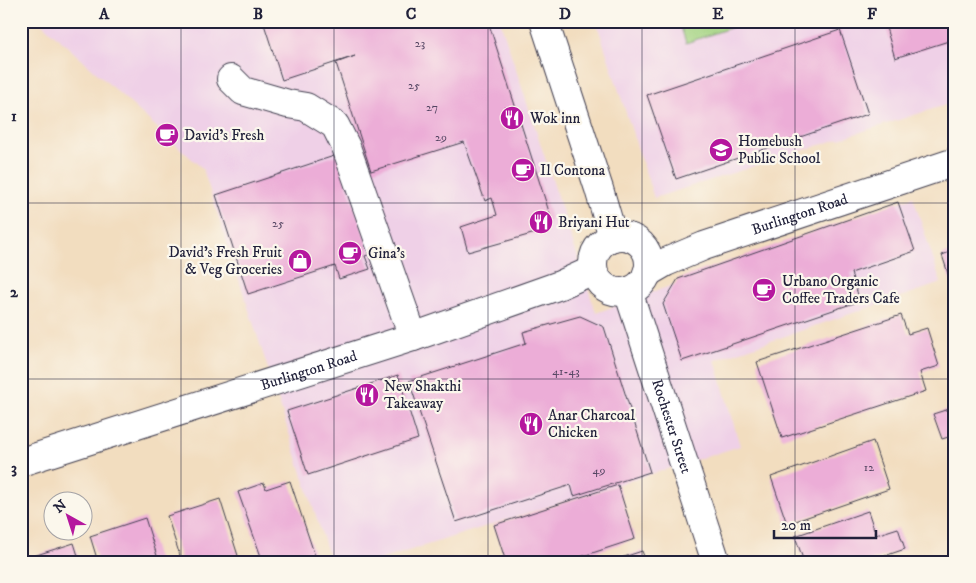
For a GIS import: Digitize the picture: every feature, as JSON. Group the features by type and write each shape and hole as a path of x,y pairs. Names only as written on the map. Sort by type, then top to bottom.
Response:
{"street":[{"path":"544,21 613,237"},
{"path":"231,79 243,91 288,104 306,107 335,125 346,147 413,337"},
{"name":"Burlington Road","path":"638,282 666,262 704,246 955,162"},
{"path":"622,236 630,237 644,248 649,264 638,282 618,292 602,285 596,278 593,270 592,262 599,246 613,237 622,236"},
{"name":"Burlington Road","path":"21,462 413,337 557,286 593,270"},
{"name":"Rochester Street","path":"638,282 716,562"}],"shaded area":[{"path":"39,21 500,21 596,313 913,197 941,283 715,360 740,446 373,562 331,562 203,169"},
{"name":"Homebush Public School","path":"596,21 955,21 955,102 654,198"}],"green space":[{"path":"679,21 750,21 686,43"}],"building":[{"path":"263,21 488,21 551,218 546,230 468,252 461,227 497,215 492,198 485,201 464,142 371,171 336,63 355,56 282,80"},
{"path":"884,21 955,21 955,39 895,58"},
{"path":"840,30 868,114 676,179 647,95"},
{"path":"337,155 370,254 365,256 370,269 339,279 335,266 248,294 216,195"},
{"name":"Urbano Organic Coffee Traders Cafe","path":"898,202 915,251 851,273 860,301 682,361 663,304 678,279"},
{"path":"955,250 955,292 954,292 942,255"},
{"path":"901,315 908,334 927,328 939,366 920,372 926,391 782,438 757,362"},
{"path":"580,316 604,327 650,472 574,496 571,485 456,522 409,381 526,343 523,332"},
{"path":"398,375 418,439 308,475 287,411"},
{"path":"955,407 955,435 942,439 933,414"},
{"path":"873,441 889,489 787,524 771,477"},
{"path":"290,481 317,562 263,562 238,492 264,483 266,489"},
{"path":"618,485 635,539 565,562 506,562 494,525"},
{"path":"220,499 240,562 182,562 167,516"},
{"path":"868,511 876,535 898,528 905,549 867,562 804,562 795,536"},
{"path":"145,518 159,562 98,562 91,540 92,535"},
{"path":"74,543 80,562 21,562 21,560"},
{"path":"642,551 646,562 612,562 612,561"}],"place":[{"name":"Wok inn","path":"512,118"},
{"name":"David's Fresh","path":"167,135"},
{"name":"Homebush Public School","path":"721,150"},
{"name":"Il Contona","path":"523,170"},
{"name":"Briyani Hut","path":"541,222"},
{"name":"Gina's","path":"350,253"},
{"name":"David's Fresh Fruit & Veg Groceries","path":"300,261"},
{"name":"Urbano Organic Coffee Traders Cafe","path":"764,290"},
{"name":"New Shakthi Takeaway","path":"367,395"},
{"name":"Anar Charcoal Chicken","path":"531,424"}]}
